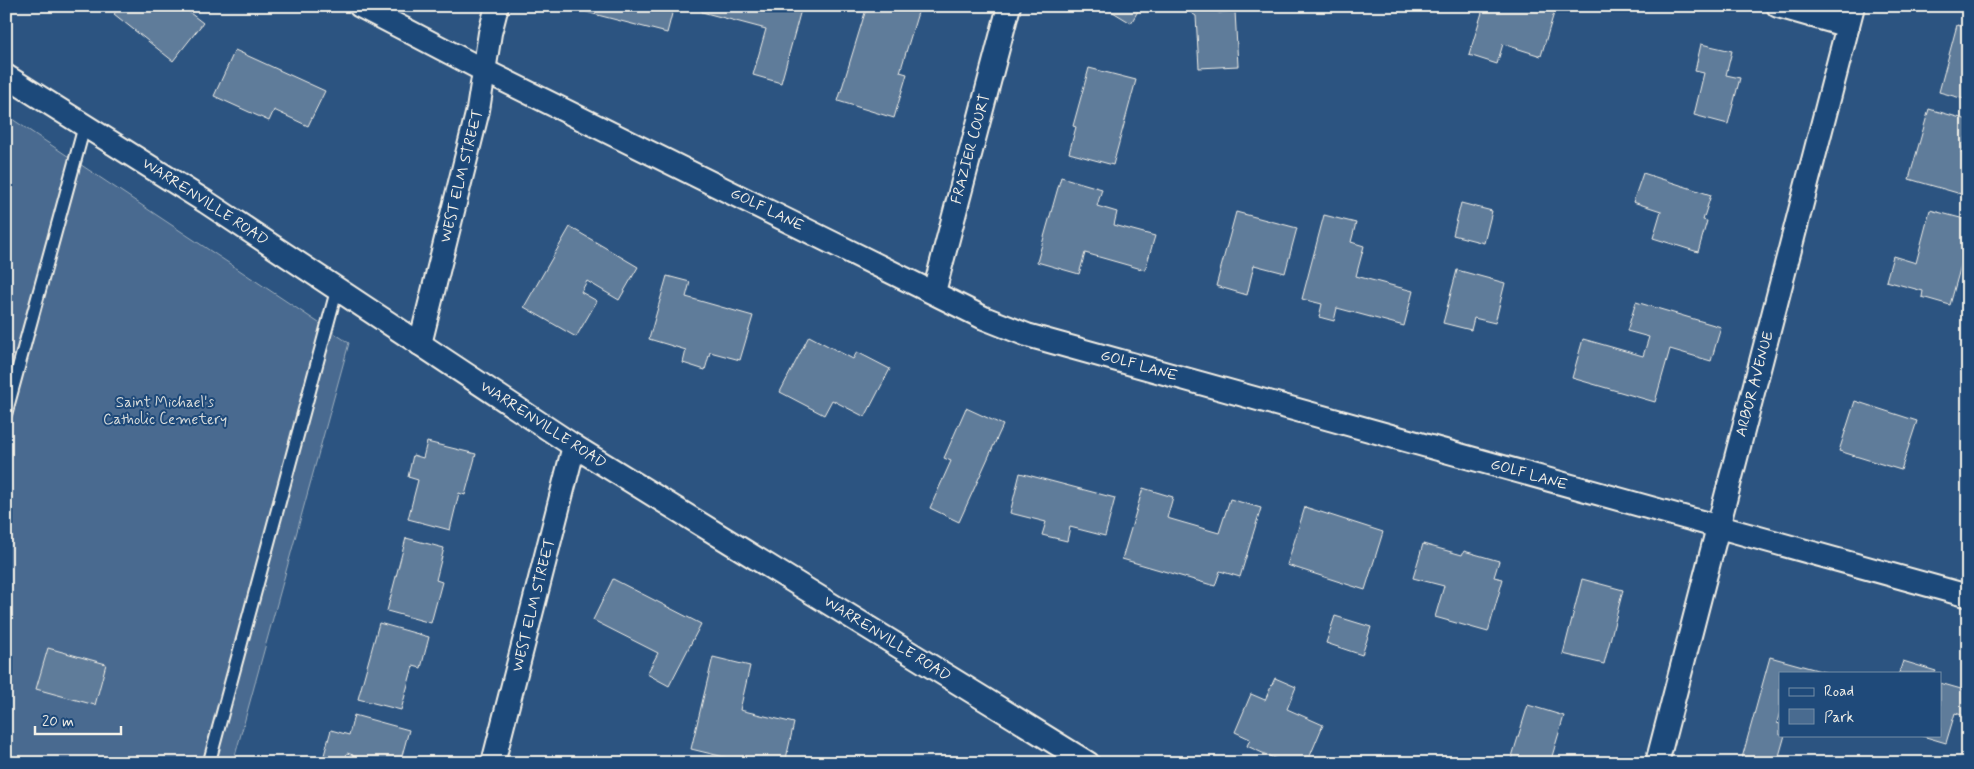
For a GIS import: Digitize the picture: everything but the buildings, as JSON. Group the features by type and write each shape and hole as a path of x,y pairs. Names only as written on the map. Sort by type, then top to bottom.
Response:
{"street":[{"name":"GOLF LANE","path":"360,6 984,318 1027,335 1968,596"},
{"name":"WEST ELM STREET","path":"420,344 478,110 490,33 497,6"},
{"name":"FRAZIER COURT","path":"934,292 1008,6"},
{"path":"1778,6 1851,16"},
{"name":"ARBOR AVENUE","path":"1657,763 1851,16"},
{"name":"WARRENVILLE ROAD","path":"6,76 85,124 574,446 1088,763"},
{"name":"WEST ELM STREET","path":"493,763 574,446"}],"lane":[{"path":"6,413 85,124"},
{"path":"208,763 337,289"}],"green space":[{"name":"Saint Michael's Catholic Cemetery","path":"6,115 349,343 233,763 6,763"}]}
